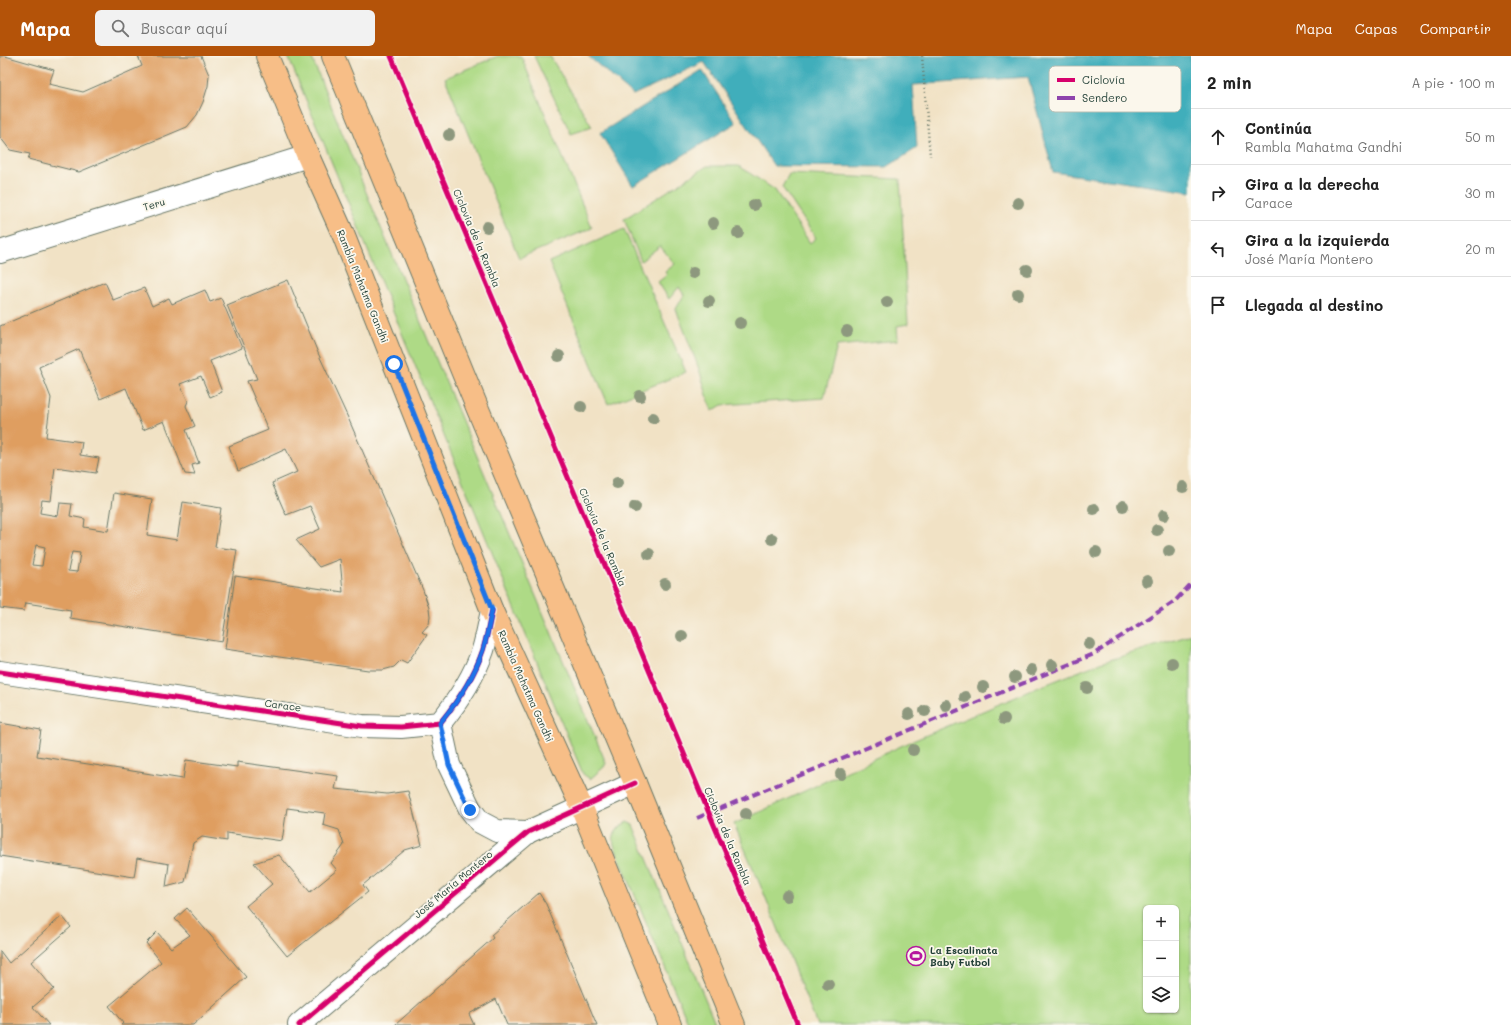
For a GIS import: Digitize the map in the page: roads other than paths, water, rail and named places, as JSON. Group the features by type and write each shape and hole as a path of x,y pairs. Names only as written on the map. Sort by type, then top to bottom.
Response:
{"main road":[{"name":"Rambla Mahatma Gandhi","path":"267,56 308,156 343,234 492,610 582,808 670,1025"},
{"path":"333,56 486,429 635,783 734,1025"}],"street":[{"name":"Teru","path":"0,252 308,156"},
{"path":"440,723 456,704 483,651 492,610"},
{"name":"Carace","path":"0,672 362,726 401,727 440,723"},
{"name":"José María Montero","path":"440,723 449,765 470,810 476,818 480,822 497,831 528,832"},
{"name":"José María Montero","path":"299,1025 528,832 635,783"}],"water":[{"path":"588,56 1191,56 1191,192 1053,172 1028,77 913,85 917,148 887,167 774,166 704,62 633,95"},
{"path":"702,70 736,123 633,186 600,133"}],"place":[{"name":"La Escalinata Baby Futbol","path":"916,956"}]}
